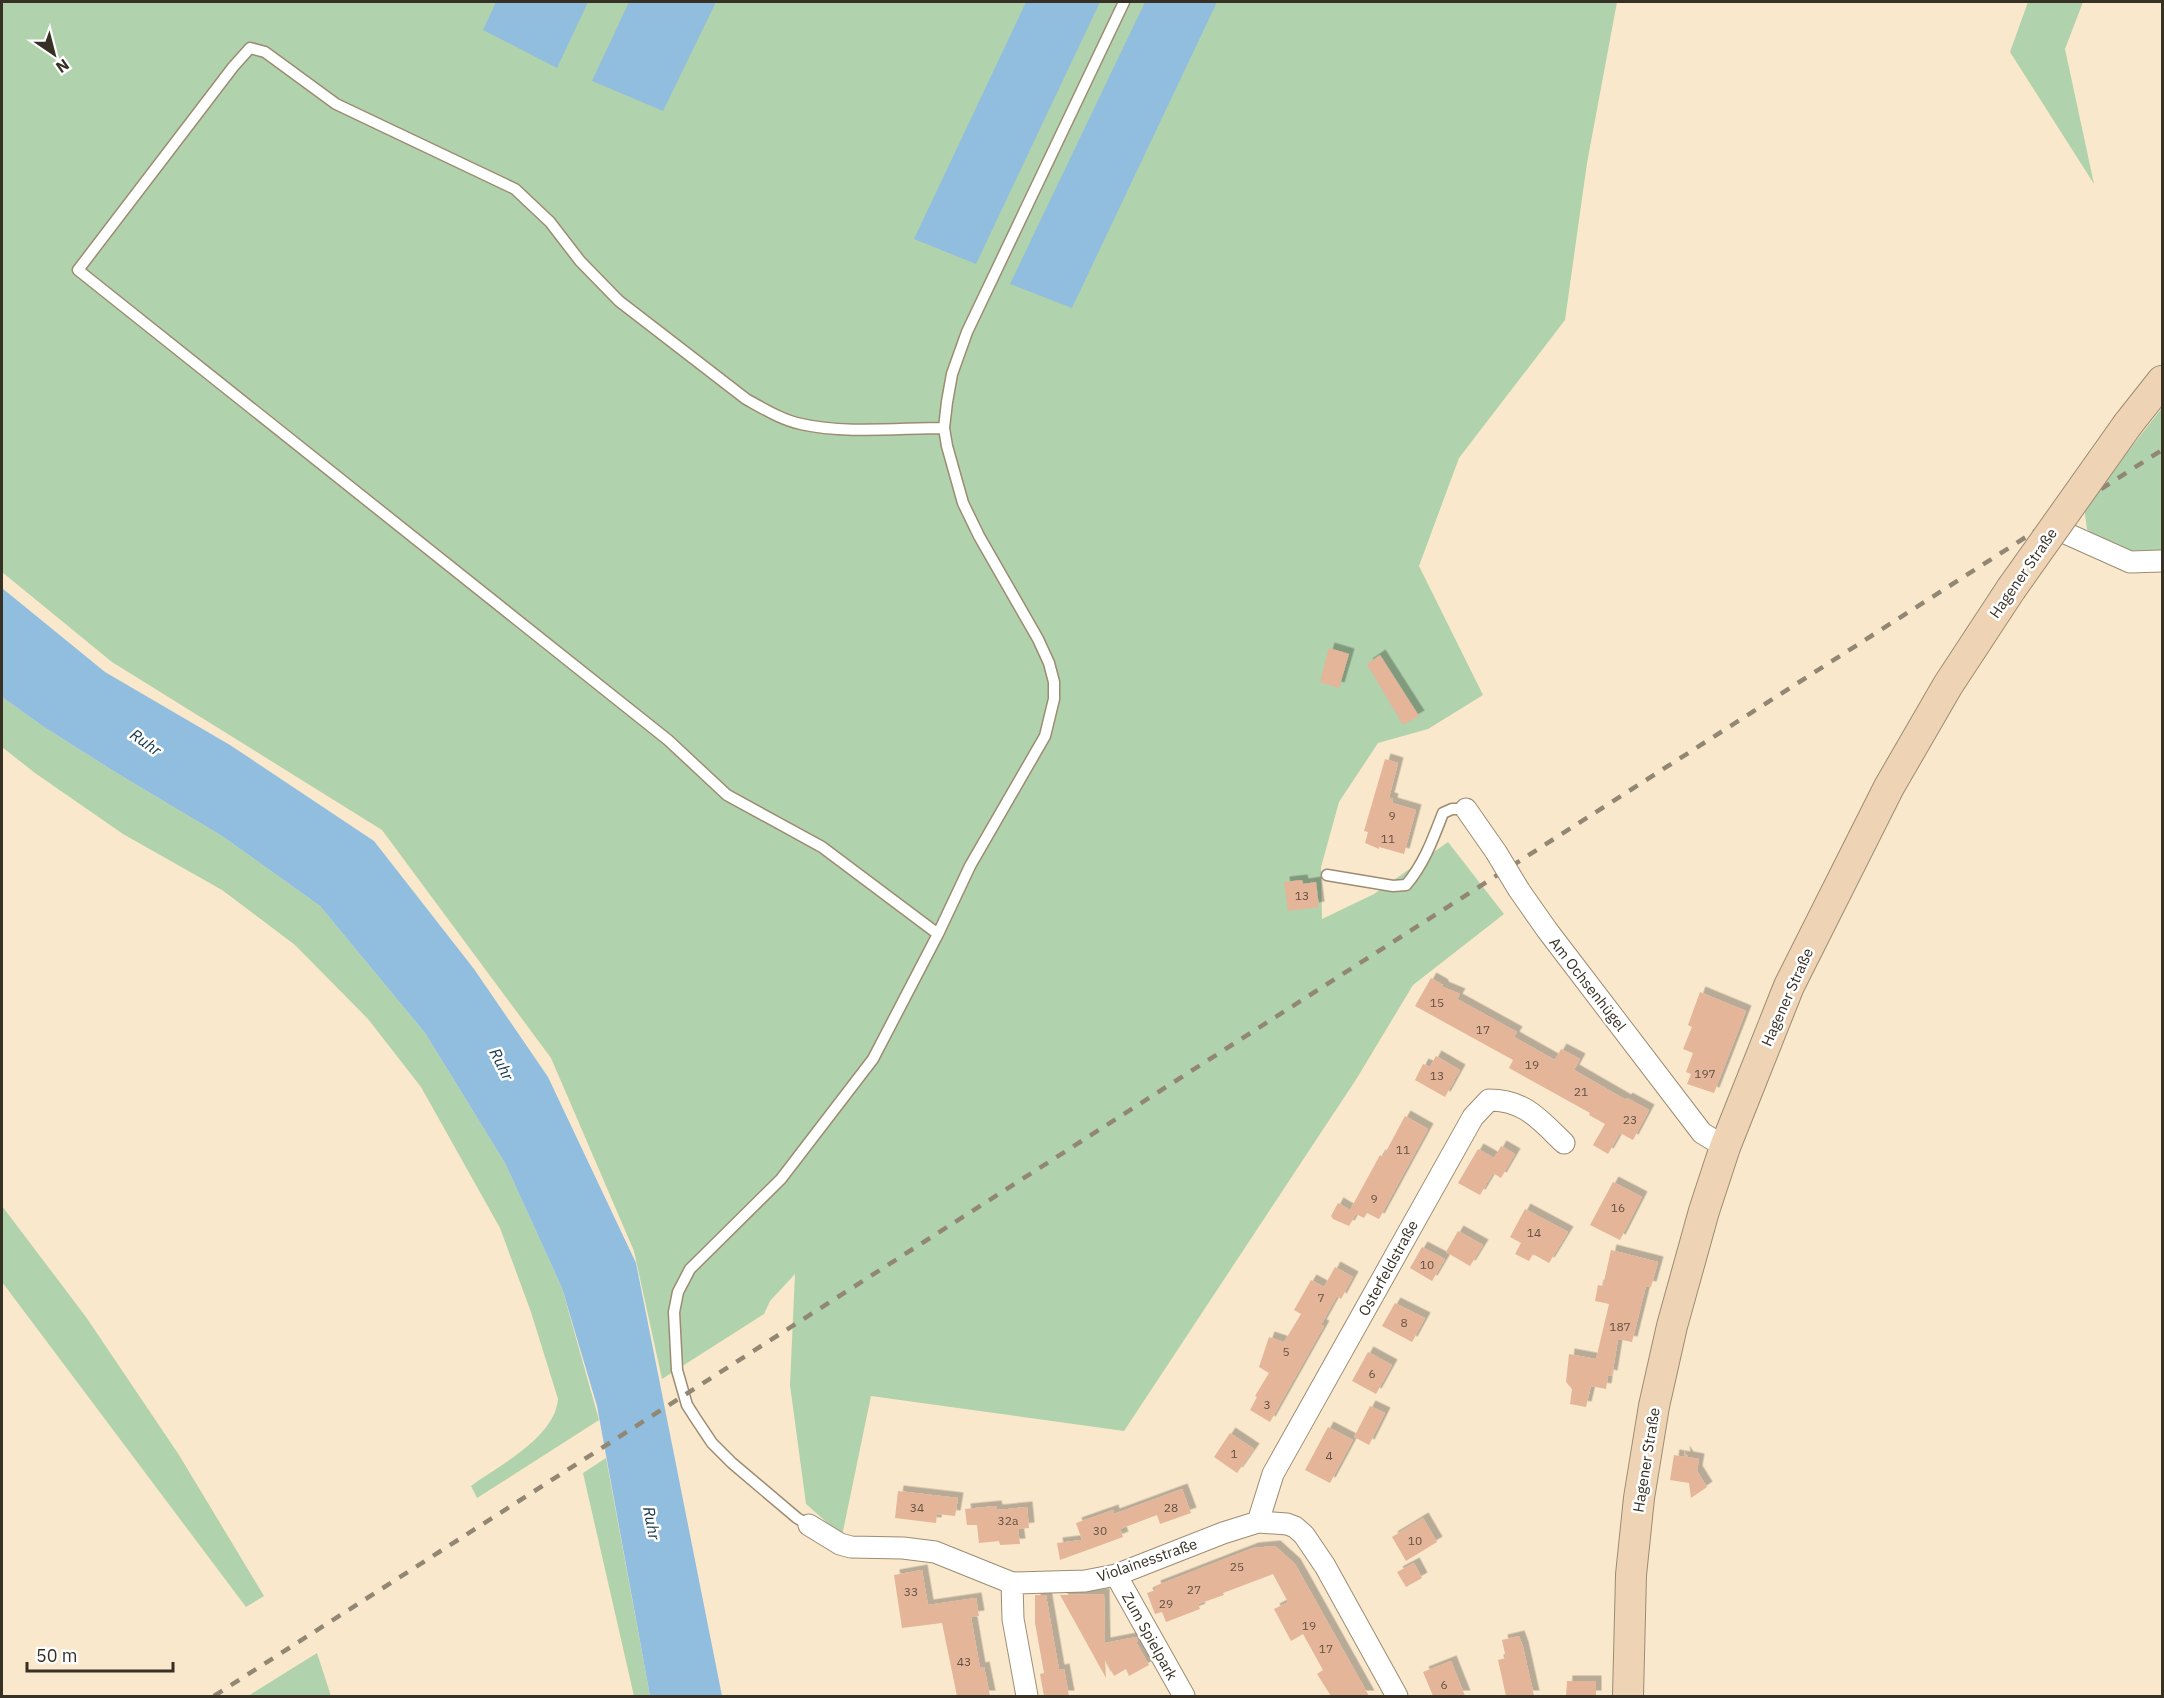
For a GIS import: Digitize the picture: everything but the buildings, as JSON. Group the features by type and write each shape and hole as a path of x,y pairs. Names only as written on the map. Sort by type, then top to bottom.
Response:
{"main road":[{"name":"Hagener Straße","path":"1628,1696 1631,1575 1639,1498 1654,1406 1672,1326 1704,1211 1725,1147 1789,986 1889,787 1948,685 2054,528 2128,424 2163,381"}],"street":[{"path":"2054,528 2130,562 2163,561"},
{"name":"Am Ochsenhügel","path":"1466,809 1547,930 1702,1133 1725,1147"},
{"name":"Osterfeldstraße","path":"1258,1522 1273,1474 1473,1117 1489,1100 1507,1100 1535,1113 1564,1143"},
{"name":"Violainesstraße","path":"809,1526 840,1544 935,1552 1012,1583 1085,1581 1116,1575 1223,1533 1258,1522 1287,1524 1295,1527 1304,1535 1325,1566 1397,1696"},
{"name":"Zum Spielpark","path":"1116,1575 1184,1696"},
{"path":"1012,1583 1013,1619 1027,1696"}],"lane":[{"path":"809,1526 712,1443 687,1405 677,1370 674,1312 678,1292 690,1269 781,1179 873,1059 938,934 970,866 1045,736 1054,699 1054,682 1049,663 963,503 944,428 952,374 967,332 1124,2"},
{"path":"938,934 822,847 727,795 668,740 78,270 233,66 250,48 265,52 336,104 515,189 550,222 585,267 619,301 762,408 800,424 830,429 944,428"},
{"path":"1327,875 1393,886 1406,885 1429,850 1443,813 1452,809 1466,809"}],"green space":[{"path":"2,2 1617,2 1587,163 1565,320 1459,458 1419,566 1483,695 1428,729 1378,743 1339,802 1321,867 1322,919 1374,894 1448,842 1504,914 1413,985 1357,1078 1124,1431 871,1396 842,1536 806,1504 790,1385 795,1274 770,1301 764,1314 662,1379 634,1251 551,1058 382,830 112,662 2,572"},
{"path":"2028,2 2083,2 2065,49 2094,184 2010,52"},
{"path":"2162,408 2162,555 2141,557 2099,542 2087,529 2084,507"},
{"path":"2,697 115,772 222,836 320,906 425,1033 505,1163 562,1288 599,1420 477,1498 471,1486 537,1438 555,1413 558,1399 531,1312 500,1228 421,1087 368,1019 295,945 222,890 123,834 35,773 2,747"},
{"path":"2,1206 86,1317 179,1455 264,1596 246,1607 2,1282"},
{"path":"606,1458 650,1696 634,1696 583,1473"},
{"path":"317,1653 331,1696 248,1696"}],"water":[{"path":"496,2 588,2 557,68 483,30"},
{"path":"629,2 716,2 663,111 592,81"},
{"path":"1026,2 1100,2 976,264 914,239"},
{"path":"1145,2 1217,2 1072,308 1010,284"},
{"name":"Ruhr","path":"2,588 105,672 230,745 374,841 474,969 548,1077 636,1263 722,1696 650,1696 597,1406 562,1288 505,1163 425,1033 320,906 222,836 115,772 2,697"}],"railway":[{"path":"214,1696 2162,450"}]}
